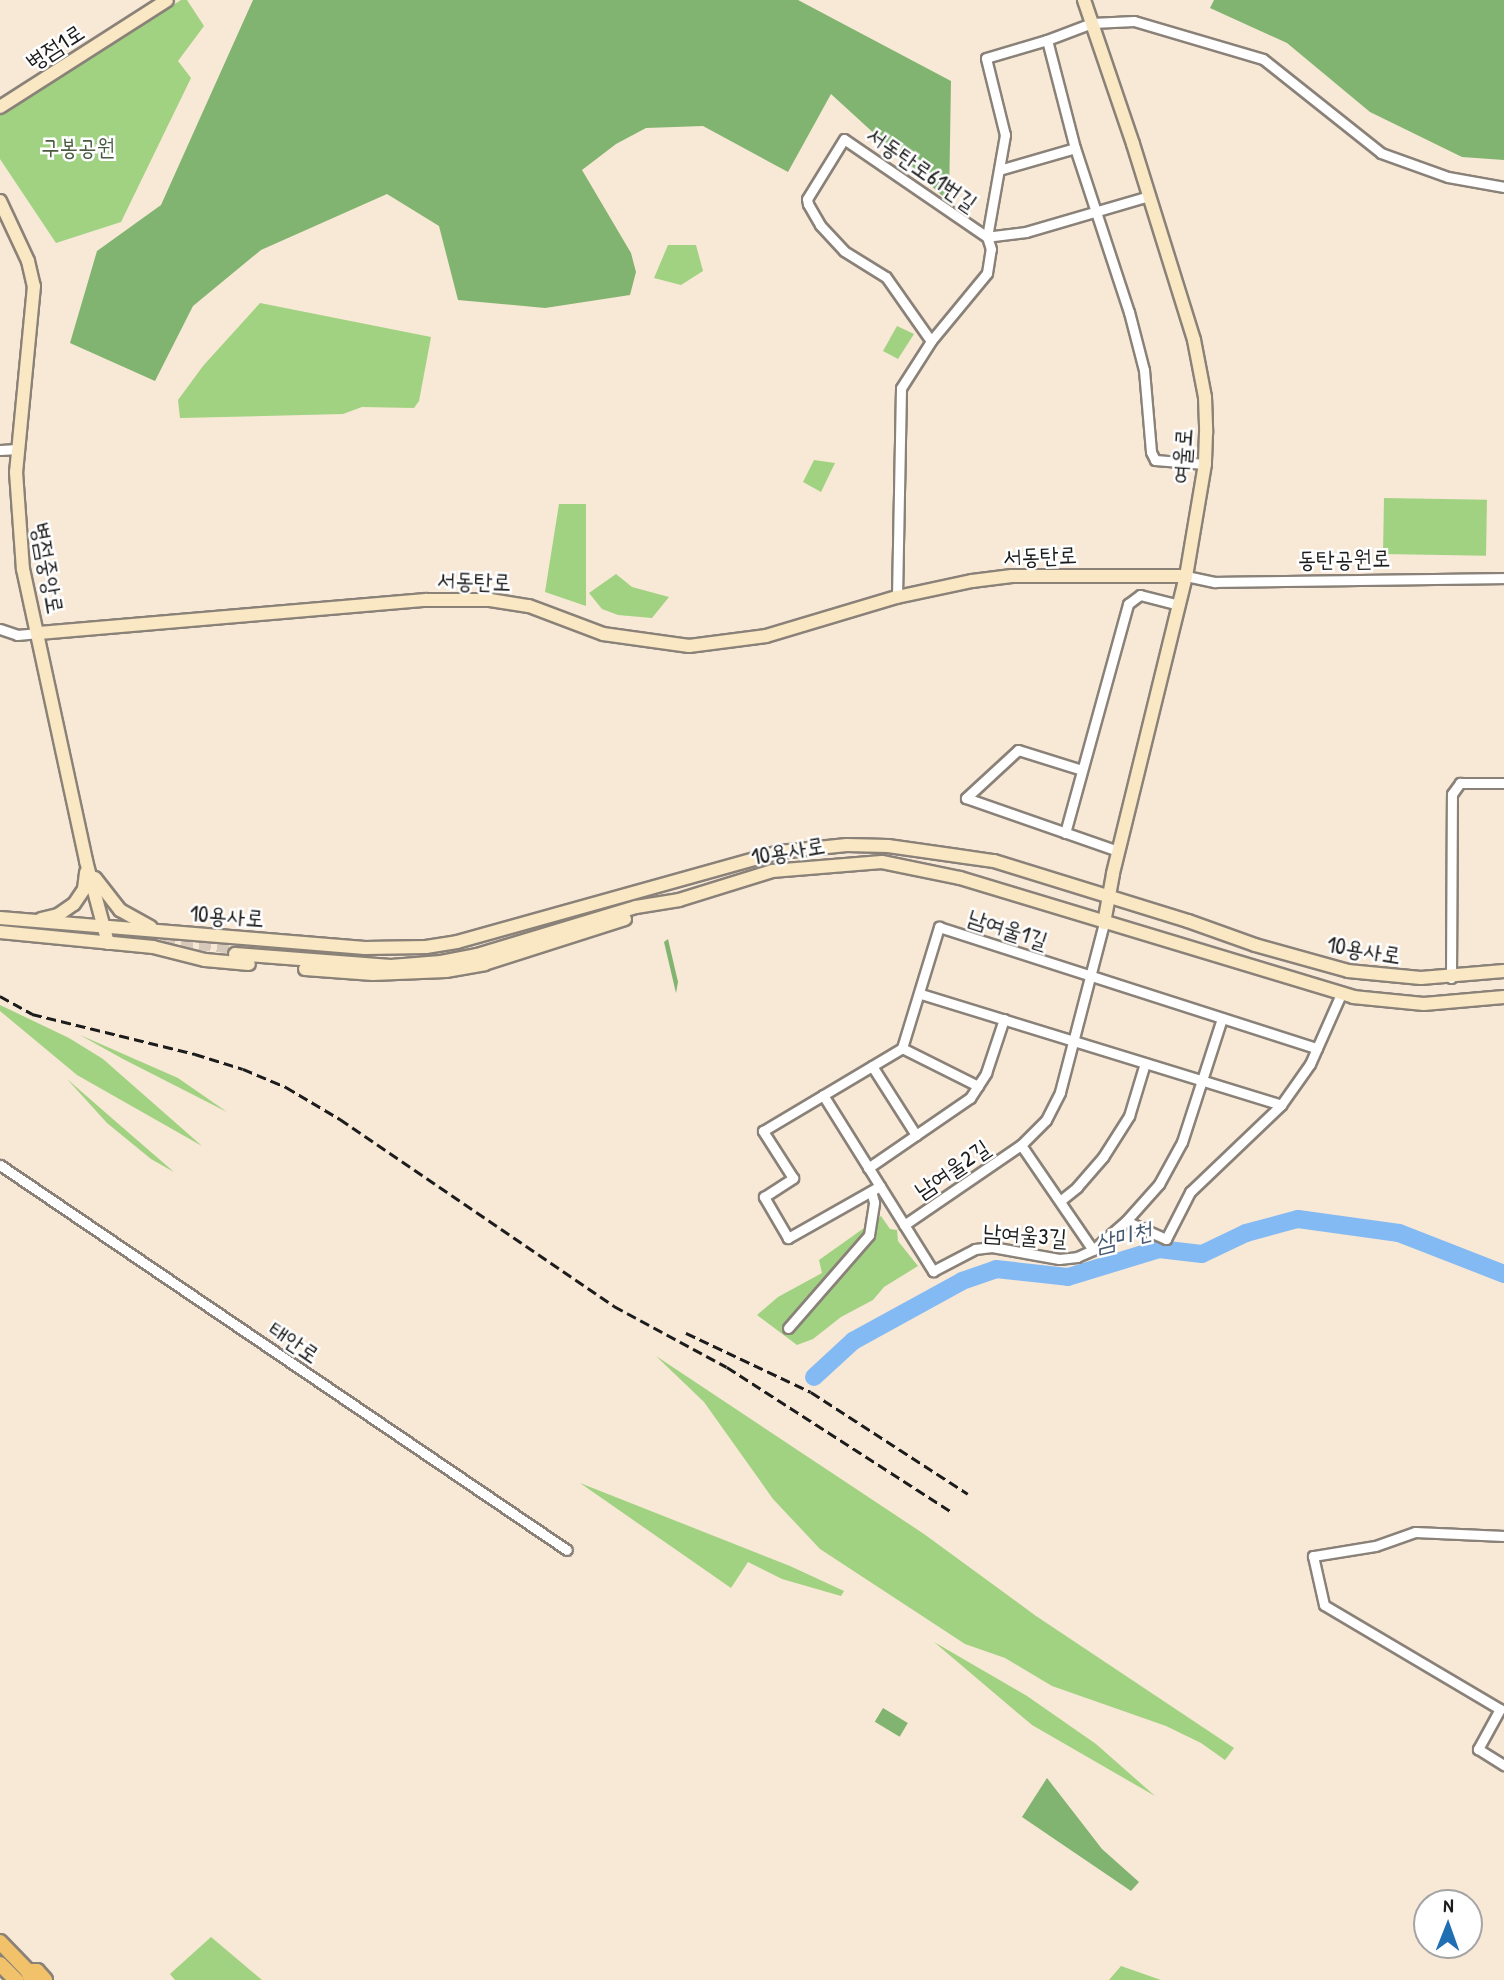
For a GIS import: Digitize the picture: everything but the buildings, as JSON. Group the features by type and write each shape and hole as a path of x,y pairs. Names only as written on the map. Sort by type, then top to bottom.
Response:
{"main road":[{"path":"0,1942 29,1975 37,1971 45,1980"}],"street":[{"name":"병점1로","path":"0,107 167,0"},
{"name":"여울로","path":"1084,0 1149,196 1200,367 1205,397 1205,464 1186,576 1118,851 1104,923"},
{"path":"897,597 901,388 931,341 987,273 992,249 987,237 1005,135 986,58 1092,23 1134,21 1263,59 1381,153 1448,177 1504,187"},
{"path":"1047,40 1075,148 1097,211 1144,370 1151,452 1155,460 1205,464"},
{"name":"서동탄로61번길","path":"931,341 886,277 844,251 820,225 807,199 844,139 987,237"},
{"path":"999,170 1075,148"},
{"path":"987,237 1026,232 1149,196"},
{"name":"병점중앙로","path":"0,201 27,261 34,286 34,313 18,449 18,505 23,569 86,861 108,943"},
{"path":"0,450 18,449"},
{"name":"서동탄로","path":"38,633 426,600 490,600 529,606 603,634 689,646 766,636 897,597 1012,576 1186,576"},
{"name":"동탄공원로","path":"1186,576 1215,582 1504,578"},
{"path":"1065,833 1128,604 1140,596 1179,605"},
{"path":"0,629 16,635 38,633"},
{"path":"1082,770 1018,750 966,798 1118,851"},
{"path":"1451,978 1451,794 1460,783 1504,783"},
{"name":"10용사로","path":"0,918 105,929 208,934 365,948 426,947 457,942 779,852 847,845 888,846 994,861 1324,966 1393,977 1451,978 1504,971"},
{"path":"15,920 44,919 58,915 74,904 84,889 86,861"},
{"path":"86,861 106,895 124,914 142,924 175,933"},
{"name":"10용사로","path":"653,889 634,900 443,956 392,960 236,951 391,966 441,962 477,955 636,907 658,905 772,871 882,862 960,878 1341,994 1424,1004 1504,997"},
{"path":"0,932 153,947 205,960 373,975 446,971 484,964 638,915 658,905"},
{"name":"남여울2길","path":"904,1225 1021,1145 1046,1121 1054,1108 1074,1041 1104,923"},
{"name":"남여울1길","path":"902,1048 939,927 1091,976"},
{"path":"205,960 198,945 208,934"},
{"path":"1091,976 1317,1048"},
{"path":"920,993 1281,1105"},
{"name":"10용사로","path":"1126,1221 1166,1239 1190,1192 1281,1105 1310,1064 1341,994"},
{"name":"남여울3길","path":"904,1225 933,1271 975,1249 1008,1248 1059,1259 1077,1257 1093,1250 1126,1221 1159,1184 1182,1142 1204,1081 1222,1018"},
{"path":"868,1168 970,1098 986,1073 1004,1019"},
{"path":"875,1189 788,1238 764,1197 793,1178 763,1131 902,1048 978,1086"},
{"name":"남여울3길","path":"1060,1201 1077,1187 1103,1157 1129,1116 1145,1063"},
{"path":"872,1066 916,1135"},
{"path":"823,1095 868,1168 875,1189 904,1225"},
{"name":"남여울2길","path":"1021,1145 1093,1250"},
{"name":"태안로","path":"0,1165 568,1550"},
{"path":"788,1328 869,1235 875,1189"},
{"path":"1504,1536 1415,1532 1374,1546 1313,1556 1324,1605 1500,1709 1478,1749 1504,1765"}],"green space":[{"name":"구봉공원","path":"181,0 187,0 204,26 178,61 191,78 121,222 56,243 0,159 0,114"},
{"path":"253,0 798,0 951,81 949,202 831,94 788,172 703,126 646,128 616,144 582,170 631,253 636,272 630,295 545,308 458,300 439,226 387,194 261,250 193,306 155,381 70,343 97,251 161,205"},
{"path":"1214,0 1504,0 1504,160 1462,157 1370,112 1287,43 1210,8"},
{"path":"668,245 696,245 703,271 681,285 654,278"},
{"path":"260,303 431,337 419,401 414,408 362,407 343,414 180,418 178,400 203,366"},
{"path":"897,326 914,334 898,359 883,351"},
{"path":"814,460 835,463 821,492 803,482"},
{"path":"1384,498 1487,500 1486,556 1383,554"},
{"path":"559,504 586,504 586,606 545,592"},
{"path":"616,574 632,587 669,597 652,618 618,615 602,609 589,593"},
{"path":"668,939 678,982 676,993 664,942"},
{"path":"0,1005 69,1038 103,1059 202,1146 77,1075 0,1011"},
{"path":"80,1035 178,1078 227,1112 123,1059"},
{"path":"67,1079 174,1172 151,1159 107,1123"},
{"path":"881,1216 890,1229 897,1230 898,1241 918,1266 884,1287 873,1300 841,1317 813,1339 797,1345 757,1315 778,1297 822,1273 819,1260"},
{"path":"656,1356 924,1534 1036,1616 1234,1748 1225,1760 1201,1743 1166,1726 1052,1686 1005,1658 965,1644 820,1549 773,1499 704,1402"},
{"path":"580,1483 790,1566 844,1591 841,1596 782,1579 748,1562 731,1588"},
{"path":"934,1642 1027,1696 1096,1744 1155,1796 1032,1725"},
{"path":"883,1708 908,1723 900,1737 875,1722"},
{"path":"1047,1778 1102,1849 1139,1882 1131,1891 1022,1817"},
{"path":"211,1937 262,1980 175,1980 170,1974"},
{"path":"1121,1966 1161,1980 1109,1980"}],"waterway":[{"name":"삼미천","path":"814,1377 853,1341 962,1281 996,1269 1068,1277 1159,1249 1202,1254 1246,1233 1298,1219 1399,1233 1504,1274"}],"tunnel":[{"path":"20,925 236,948"}],"railway":[{"path":"0,996 32,1014 195,1054 243,1069 286,1087 340,1119 614,1306 727,1367 952,1512"},
{"path":"686,1333 811,1392 968,1494"}]}
